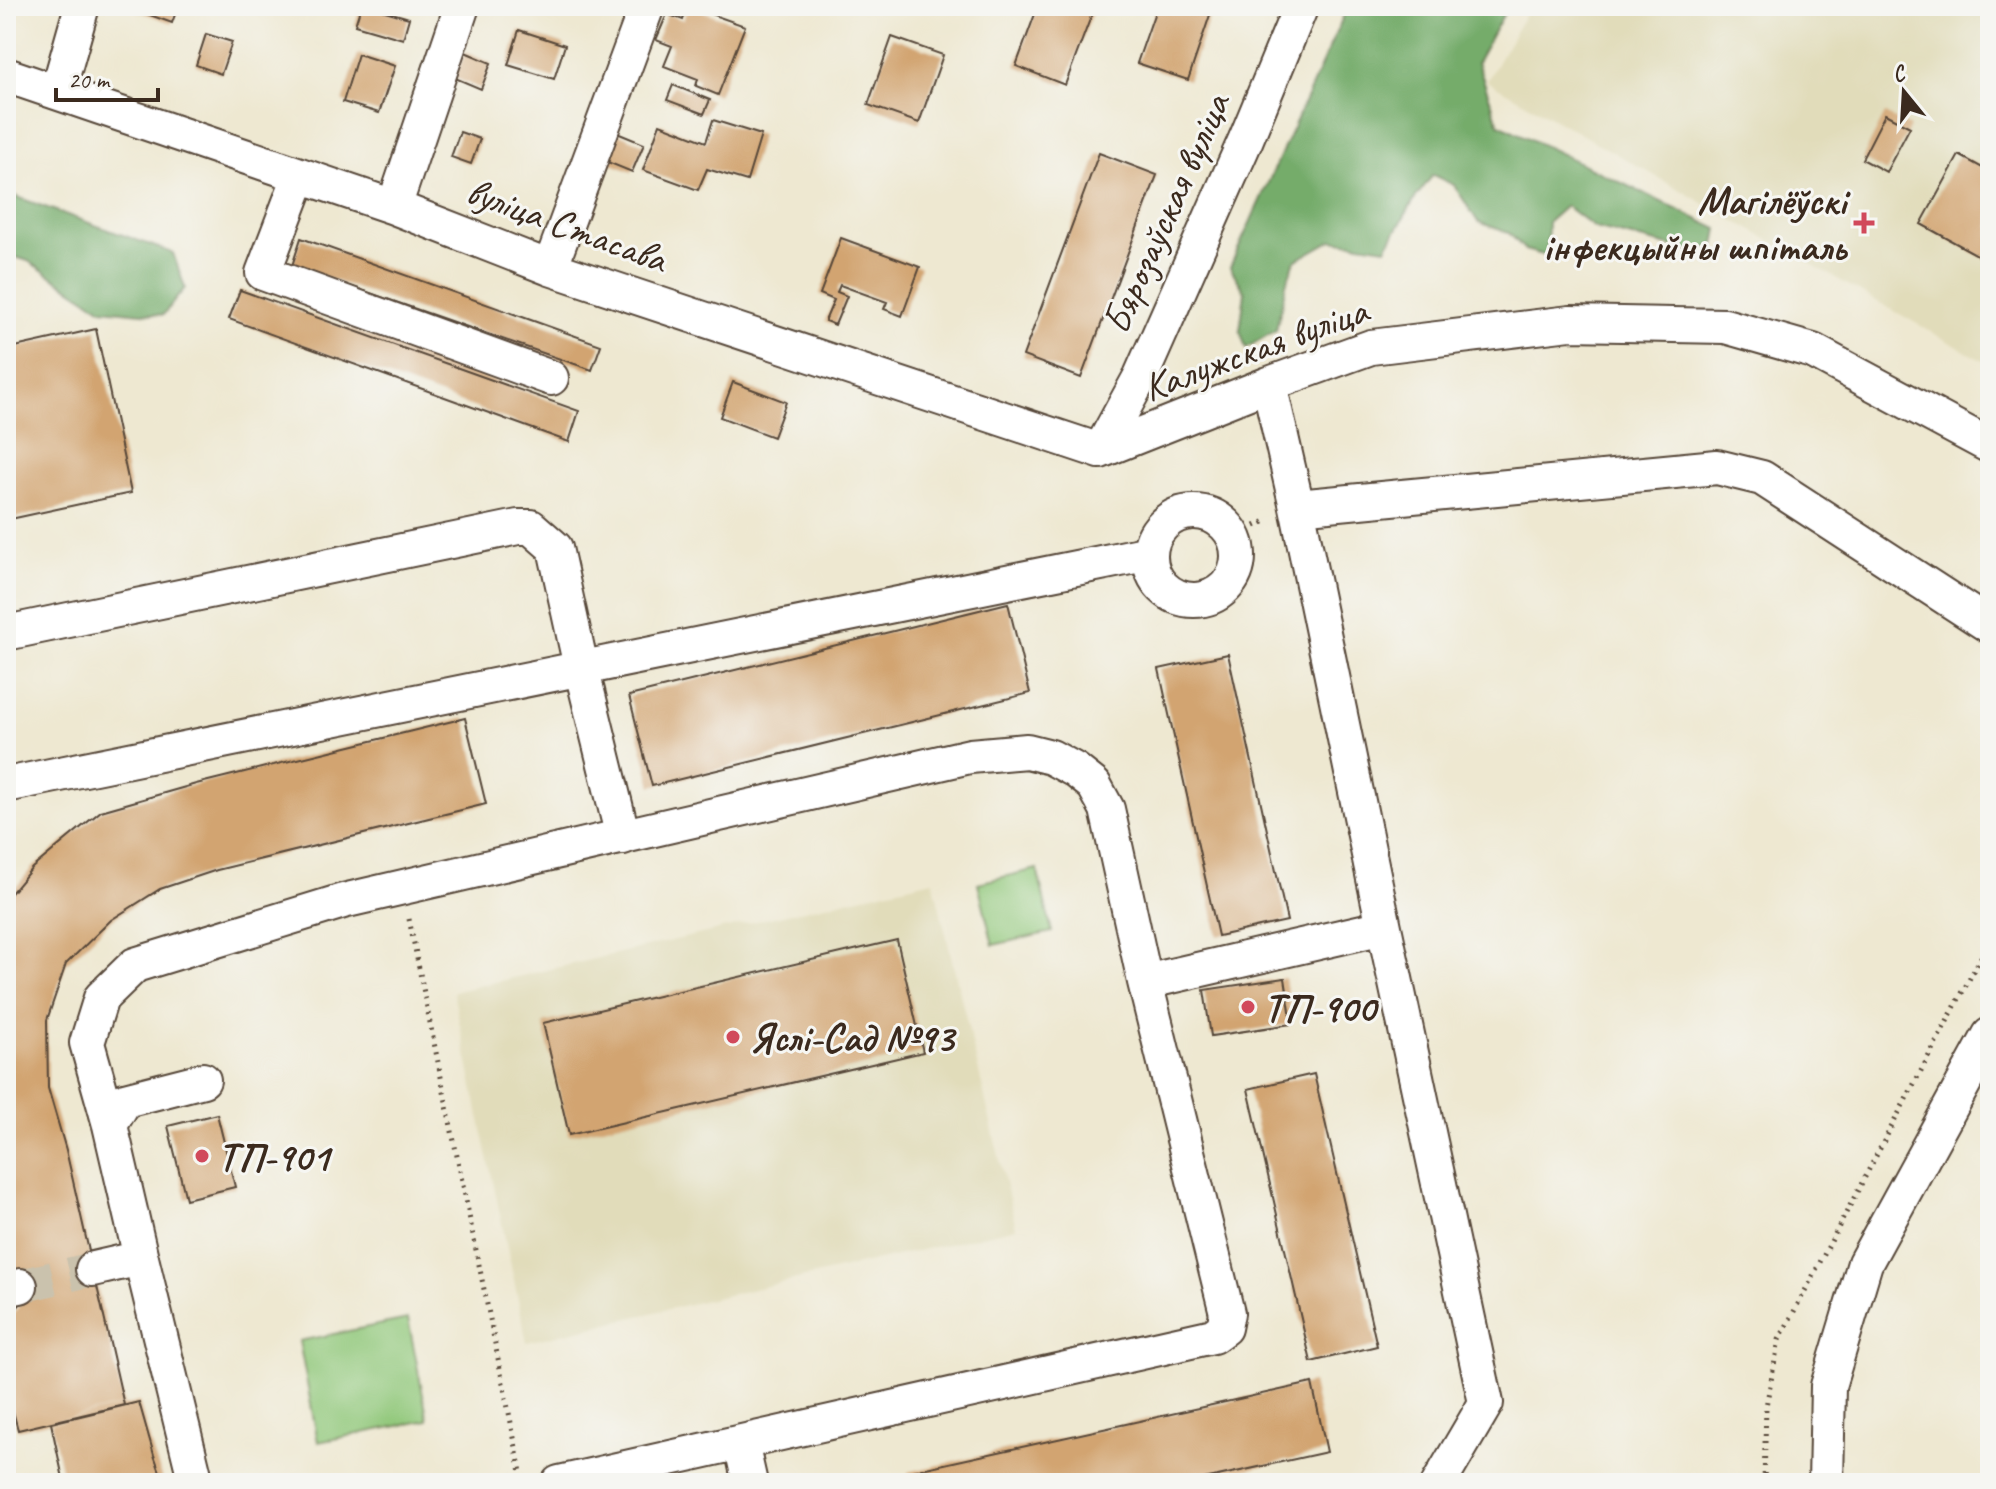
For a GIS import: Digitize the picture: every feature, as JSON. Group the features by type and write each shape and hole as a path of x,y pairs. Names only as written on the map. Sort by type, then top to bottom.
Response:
{"street":[{"path":"58,91 82,6"},
{"path":"394,207 462,6"},
{"path":"550,268 647,6"},
{"name":"Бярозаўская вуліца","path":"1100,451 1141,376 1301,6"},
{"name":"вуліца Стасава","path":"6,75 394,207 550,268 1100,451"},
{"path":"300,176 263,273 551,378"},
{"name":"Калужская вуліца","path":"1100,451 1371,347 1570,323 1725,326 1813,351 1990,446"},
{"path":"1269,384 1486,1403 1439,1483"},
{"path":"1297,507 1717,467 1762,478 1990,626"},
{"path":"6,633 518,527 531,527 555,548 623,837"},
{"path":"6,785 1150,553"},
{"path":"196,1483 110,1125 87,1043 101,998 135,965 343,901 970,756 1027,751 1051,757 1075,770 1094,785 1107,809 1145,982 1227,1313 1224,1328 1213,1336 559,1483"},
{"path":"1145,982 1384,927"},
{"path":"1826,1483 1828,1386 1865,1263 1990,1035"},
{"path":"110,1125 125,1100 203,1080"},
{"path":"93,1269 141,1258"},
{"path":"741,1443 750,1483"}],"path":[{"path":"403,888 523,1483"}],"shaded area":[{"name":"Магілёўскі інфекцыйны шпіталь","path":"1530,6 1990,6 1990,365 1487,81"},
{"path":"933,880 1016,1228 527,1342 453,992"}],"green space":[{"path":"1348,6 1508,6 1477,62 1499,124 1718,229 1715,245 1693,252 1595,228 1566,206 1548,222 1547,256 1525,250 1509,233 1478,222 1454,185 1433,175 1386,248 1332,240 1295,261 1286,284 1276,330 1246,348 1240,331 1245,292 1230,267"},
{"path":"6,193 173,253 185,288 163,315 102,309 28,261 6,254"},
{"path":"1037,869 1052,932 993,945 978,883"},
{"path":"408,1319 428,1420 318,1442 299,1341"}],"building":[{"path":"125,6 178,6 172,23"},
{"path":"361,6 409,18 403,39 355,25"},
{"path":"688,6 745,26 718,95 696,86 698,79 664,66 672,46 656,40 667,14 683,20"},
{"path":"1038,6 1095,6 1065,85 1016,66"},
{"path":"1157,6 1213,6 1188,80 1137,63"},
{"path":"519,30 565,45 554,79 508,65"},
{"path":"206,34 232,42 221,74 196,65"},
{"path":"892,37 943,55 919,123 868,105"},
{"path":"465,52 491,63 481,89 455,78"},
{"path":"358,54 395,66 379,113 343,102"},
{"path":"673,85 710,100 704,114 667,100"},
{"path":"1885,114 1910,127 1886,172 1862,159"},
{"path":"713,120 761,135 747,181 707,169 698,190 643,170 660,124 706,142"},
{"path":"460,132 480,139 471,164 451,157"},
{"path":"617,133 644,144 632,172 605,161"},
{"path":"1099,153 1157,175 1081,378 1023,356"},
{"path":"1959,155 1990,172 1990,262 1921,224"},
{"path":"301,238 601,345 592,370 292,266"},
{"path":"841,238 920,267 902,316 884,309 887,302 840,285 837,292 847,296 835,325 825,321 834,300 820,294"},
{"path":"240,290 579,411 569,442 229,319"},
{"path":"96,329 131,493 6,520 6,349"},
{"path":"733,382 786,402 773,437 720,417"},
{"path":"1008,603 1030,693 652,786 629,696"},
{"path":"1228,654 1287,921 1218,936 1159,669"},
{"path":"465,718 486,804 217,870 160,889 111,920 66,964 47,1020 48,1088 66,1150 124,1405 18,1430 6,1385 6,1323 23,1300 17,1272 6,1270 6,899 32,868 101,811 196,784"},
{"name":"Яслі-Сад №93","path":"897,940 923,1052 569,1135 543,1023"},
{"name":"ТП-900","path":"1285,978 1292,1024 1211,1036 1204,990"},
{"path":"1314,1074 1377,1346 1311,1362 1248,1089"},
{"name":"ТП-901","path":"217,1114 235,1187 186,1199 168,1126"},
{"path":"1312,1383 1327,1452 1186,1483 910,1483 908,1472"},
{"path":"139,1402 164,1483 64,1483 51,1423"}],"tunnel":[{"path":"20,1286 93,1269"}],"place":[{"name":"Магілёўскі інфекцыйны шпіталь","path":"1864,223"},
{"name":"ТП-900","path":"1248,1007"},
{"name":"Яслі-Сад №93","path":"733,1037"},
{"name":"ТП-901","path":"202,1156"}]}
